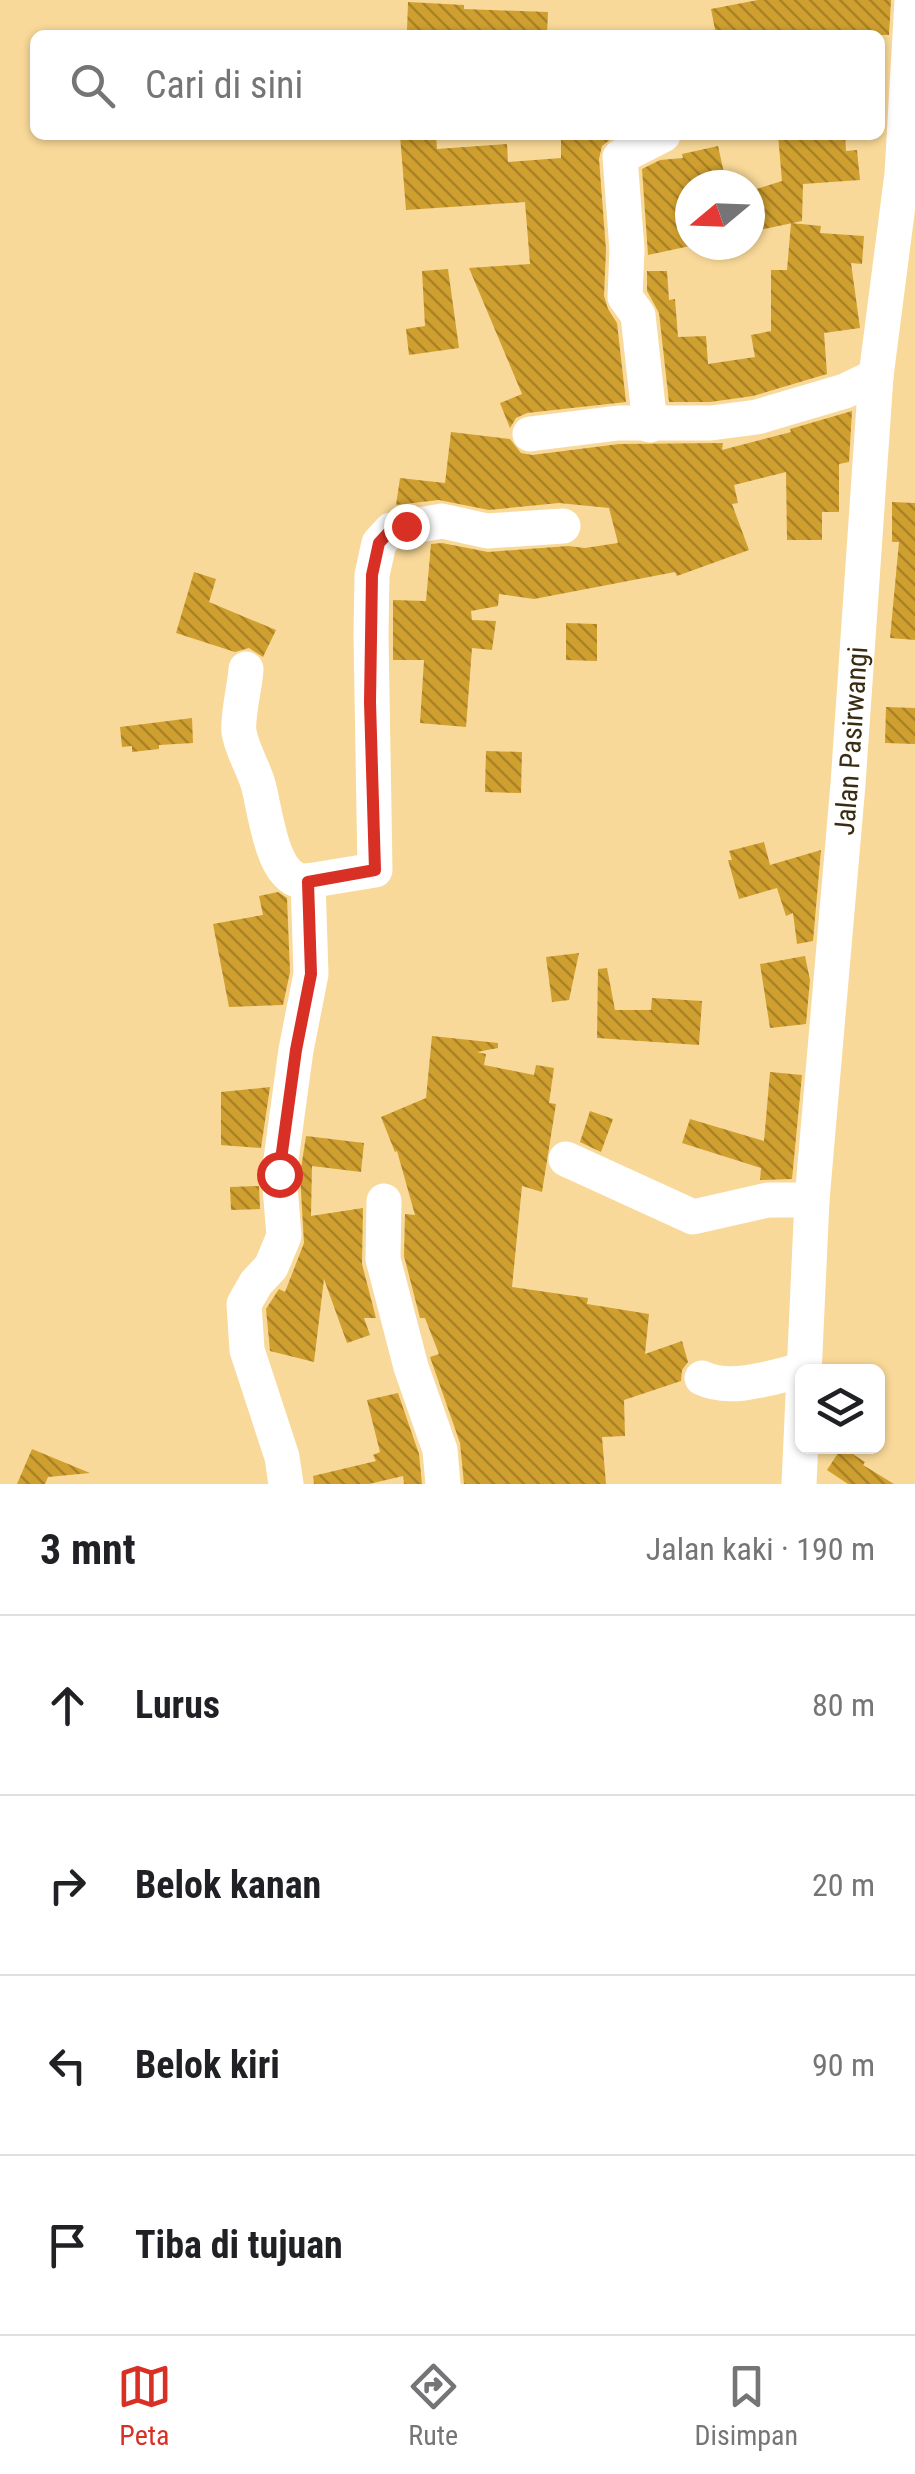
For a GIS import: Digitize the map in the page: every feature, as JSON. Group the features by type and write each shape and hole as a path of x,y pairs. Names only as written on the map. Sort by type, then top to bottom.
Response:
{"street":[{"name":"Jalan Pasirwangi","path":"802,1364 876,376 902,174 893,109 912,0"},
{"path":"650,425 638,315 625,298 627,250 620,158 654,140"},
{"path":"530,434 618,423 710,423 757,417 845,390 876,376"},
{"path":"246,669 239,730 258,782 277,859 288,875 300,882 375,870 370,668 372,575 379,543 391,530 442,521 487,531 563,526"},
{"path":"286,1484 282,1457 247,1350 244,1304 271,1266 284,1236 279,1174 311,974 308,882"},
{"path":"566,1158 692,1218 768,1200 812,1200"},
{"path":"384,1200 383,1258 411,1367 440,1450 443,1484"},
{"path":"702,1378 709,1382 748,1382 795,1372"},
{"name":"Jalan Pasirwangi","path":"800,1484 801,1454"}],"building":[{"path":"758,0 891,0 889,35 885,35 885,30 715,30 711,9"},
{"path":"408,2 548,12 547,30 407,30"},
{"path":"400,140 436,140 437,149 507,144 508,162 561,158 561,140 610,140 602,146 599,159 606,250 604,296 617,323 626,402 527,413 516,418 510,428 500,403 522,394 469,268 530,264 525,202 406,210"},
{"path":"778,140 845,140 846,151 857,150 860,180 803,184 802,221 765,229 765,186 782,181"},
{"path":"718,146 723,170 675,170 675,249 648,255 642,169 660,160 683,158 682,154"},
{"path":"791,223 821,226 820,233 864,236 862,264 851,263 860,328 824,333 827,374 753,396 669,402 659,313 647,291 647,271 667,271 669,300 675,299 678,337 706,336 708,364 755,357 751,335 771,331 771,270 787,270"},
{"path":"448,269 459,348 409,355 406,329 425,326 422,271"},
{"path":"852,411 849,462 839,464 839,512 822,512 822,540 787,540 786,472 734,485 738,503 732,504 749,550 677,576 675,572 534,599 499,594 498,606 471,611 472,620 496,621 492,650 472,648 466,727 420,723 424,660 393,660 393,600 426,601 431,544 488,552 618,543 609,508 559,503 489,510 439,500 396,505 400,478 445,483 451,432 510,439 521,453 532,455 619,444 723,443 722,450"},
{"path":"892,502 915,503 915,640 890,638 899,542 892,542"},
{"path":"194,572 216,579 209,602 276,630 263,657 249,648 235,652 176,633"},
{"path":"566,623 597,624 597,661 566,660"},
{"path":"886,707 915,708 915,744 885,743"},
{"path":"192,718 193,743 132,752 132,746 122,747 120,727"},
{"path":"486,751 522,752 521,793 485,792"},
{"path":"764,842 770,865 821,850 813,941 797,944 793,913 786,916 777,888 739,899 729,851"},
{"path":"278,892 287,898 290,972 283,1005 229,1007 213,924 263,915 259,896"},
{"path":"579,953 569,1000 552,1002 546,957"},
{"path":"805,956 810,980 806,1024 770,1028 760,964"},
{"path":"607,968 615,1010 651,1010 652,998 702,1001 699,1045 597,1038 598,969"},
{"path":"432,1036 498,1043 498,1048 477,1052 486,1054 484,1065 534,1075 536,1065 554,1068 549,1103 556,1104 542,1192 522,1186 512,1287 588,1298 587,1304 649,1314 645,1354 682,1341 688,1362 681,1381 624,1400 625,1436 602,1437 606,1484 464,1484 460,1443 430,1357 439,1354 425,1318 420,1318 404,1256 405,1214 415,1215 397,1151 381,1117 426,1098"},
{"path":"770,1072 802,1075 792,1179 760,1180 761,1168 682,1143 690,1119 764,1141"},
{"path":"270,1087 261,1148 221,1145 221,1092"},
{"path":"590,1111 613,1119 601,1152 580,1142"},
{"path":"306,1136 364,1143 361,1172 312,1166 311,1216 363,1208 362,1264 376,1318 364,1318 370,1335 347,1343 324,1279 314,1362 270,1351 266,1309 279,1289 285,1292 304,1243 300,1175"},
{"path":"259,1186 260,1209 231,1210 230,1187"},
{"path":"398,1393 419,1454 422,1484 404,1484 403,1476 369,1484 314,1484 313,1476 376,1461 373,1455 380,1452 367,1400"},
{"path":"32,1449 90,1473 48,1477 45,1484 17,1484"},
{"path":"837,1454 853,1454 894,1484 848,1484 827,1470"}],"route":[{"path":"279,1174 311,974 308,882 375,870 370,702 372,575 379,543 391,530 406,526"}]}
